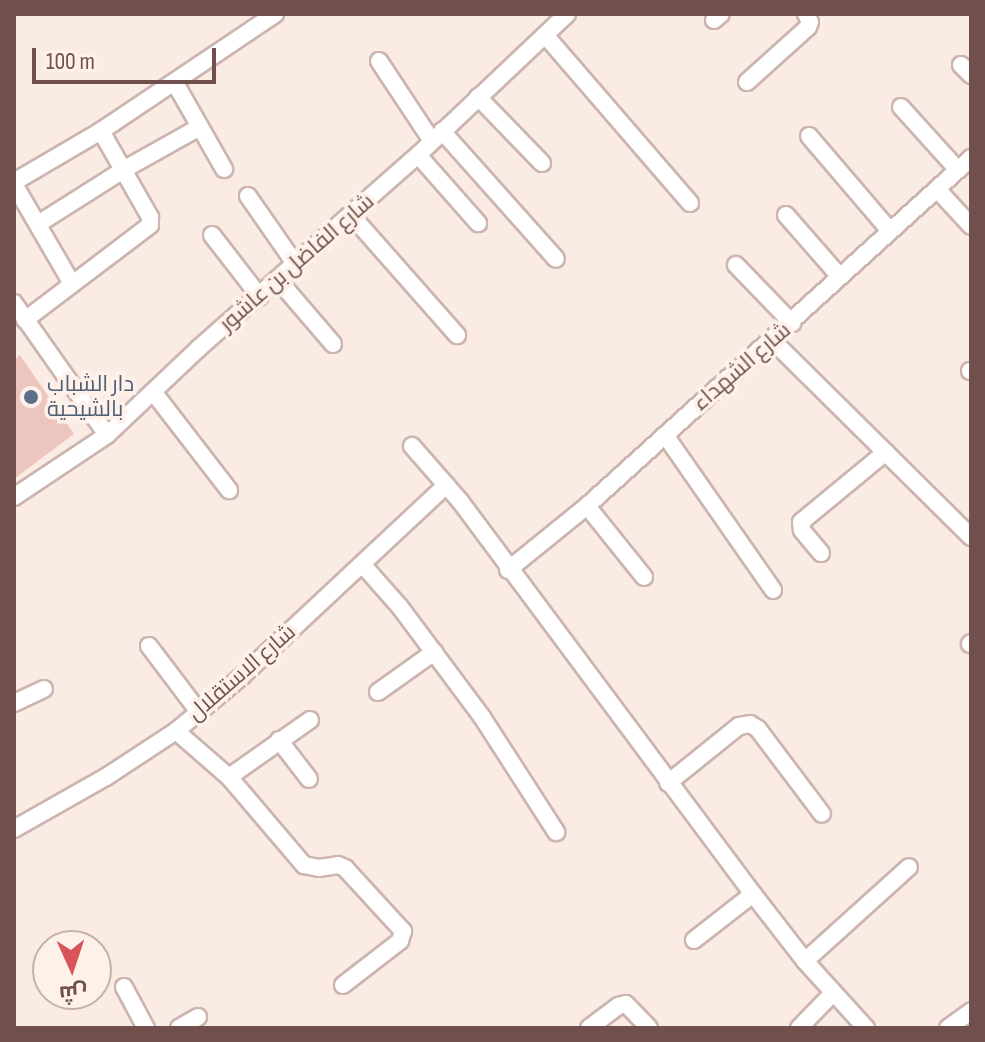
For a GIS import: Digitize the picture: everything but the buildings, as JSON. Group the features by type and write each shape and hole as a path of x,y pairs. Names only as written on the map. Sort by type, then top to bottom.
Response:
{"street":[{"path":"71,282 14,183 101,131 275,14"},
{"name":"شارع الفاضل بن عاشور","path":"14,497 107,435 199,348 352,216 566,14"},
{"path":"747,82 808,27 810,22 806,14"},
{"path":"545,35 690,203"},
{"path":"379,61 437,136 556,259"},
{"path":"175,83 224,169"},
{"path":"478,97 542,163"},
{"path":"901,107 958,170"},
{"path":"38,224 123,170 200,127"},
{"path":"25,320 71,282 150,225 150,217 101,131"},
{"path":"809,136 890,231"},
{"path":"418,155 478,223"},
{"name":"شارع الشهداء","path":"508,570 587,506 971,158"},
{"path":"937,189 971,226"},
{"path":"248,196 296,265"},
{"path":"786,215 840,277"},
{"path":"352,216 457,335"},
{"path":"212,235 260,297"},
{"path":"736,265 792,323"},
{"path":"279,281 333,344"},
{"path":"14,303 107,435"},
{"path":"772,340 967,527"},
{"path":"154,393 229,490"},
{"path":"665,435 773,590"},
{"path":"412,446 446,485 805,961 866,1028"},
{"path":"821,553 802,530 801,522 886,452"},
{"name":"شارع الاستقلال","path":"14,829 106,777 176,731 446,485"},
{"path":"587,506 644,577"},
{"path":"362,564 482,717 556,832"},
{"path":"149,646 199,712"},
{"path":"378,692 434,652"},
{"path":"14,703 44,689"},
{"path":"229,777 310,720"},
{"path":"668,783 739,726 750,724 758,729 822,814"},
{"path":"176,731 229,777 304,865 345,868 403,931 400,941 343,985"},
{"path":"279,740 309,779"},
{"path":"805,961 909,867"},
{"path":"694,940 753,894"},
{"path":"124,987 146,1028"},
{"path":"799,1028 833,993"},
{"path":"589,1028 618,1006 626,1004 649,1028"},
{"path":"948,1028 971,1011"},
{"path":"179,1028 198,1017"}],"place":[{"name":"دار الشباب بالشيحية","path":"31,397"}]}
